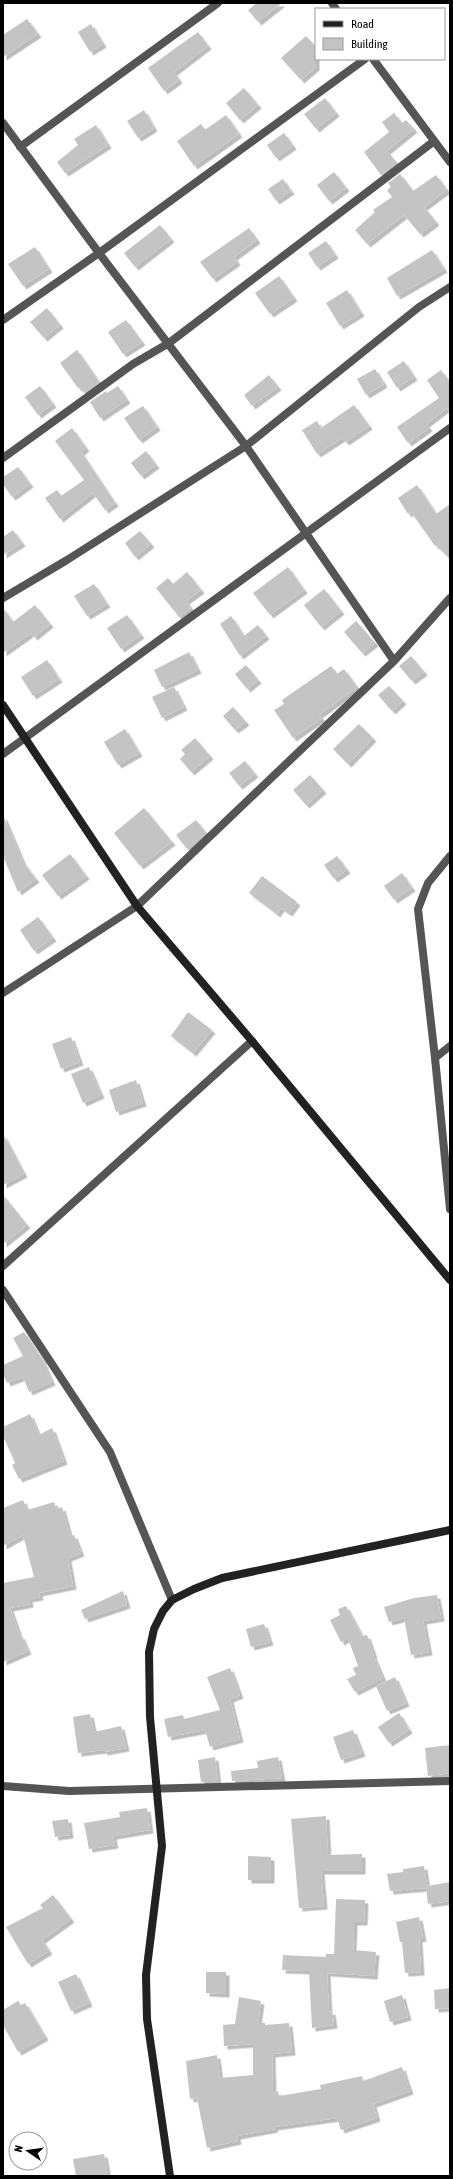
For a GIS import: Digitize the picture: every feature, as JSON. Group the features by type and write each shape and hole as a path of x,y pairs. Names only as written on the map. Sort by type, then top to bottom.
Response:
{"street":[{"path":"20,147 218,3"},
{"path":"3,320 99,253 364,60"},
{"path":"374,60 433,142 450,162"},
{"path":"3,123 99,253 246,446 394,661"},
{"path":"3,458 133,364 169,343 433,142"},
{"path":"3,598 67,560 246,446 419,307 450,287"},
{"path":"3,754 450,428"},
{"path":"3,993 138,906 394,661 450,598"},
{"path":"3,705 138,906 252,1040 450,1280"},
{"path":"450,856 428,883 418,909 450,1209"},
{"path":"3,1266 252,1040"},
{"path":"435,1058 450,1046"},
{"path":"3,1290 110,1452 172,1600"},
{"path":"170,2176 147,2019 146,1975 162,1846 150,1717 149,1652 154,1629 163,1611 172,1600 194,1588 222,1578 450,1530"},
{"path":"3,1786 69,1791 450,1781"}],"building":[{"path":"257,3 282,3 258,22 248,10"},
{"path":"27,19 38,34 3,57 3,35"},
{"path":"91,24 103,44 90,52 78,32"},
{"path":"198,32 208,46 174,72 179,80 164,91 148,68"},
{"path":"306,36 315,46 316,67 301,80 281,58"},
{"path":"244,88 258,105 240,120 226,103"},
{"path":"325,98 336,113 316,129 304,114"},
{"path":"144,110 154,128 138,138 127,121"},
{"path":"394,113 402,123 406,120 414,129 387,151 395,161 392,163 394,165 381,175 364,152 389,132 382,122"},
{"path":"226,115 239,134 194,166 177,141 201,124 205,130"},
{"path":"96,125 108,145 65,173 57,162 78,145 74,139"},
{"path":"284,133 293,146 276,158 267,145"},
{"path":"334,172 346,188 329,201 317,185"},
{"path":"400,174 413,191 436,175 447,190 424,207 436,222 420,234 404,215 367,244 355,230 375,212 373,210 392,197 387,190 391,187 388,183"},
{"path":"283,179 291,191 276,201 268,189"},
{"path":"160,225 171,239 135,267 124,253"},
{"path":"249,228 257,240 234,257 237,262 213,279 200,262"},
{"path":"326,241 335,255 317,267 308,253"},
{"path":"35,247 49,269 23,286 8,264"},
{"path":"432,250 444,269 397,296 387,278"},
{"path":"279,276 294,298 270,314 255,293"},
{"path":"347,290 361,313 340,326 326,303"},
{"path":"47,308 60,325 44,338 30,322"},
{"path":"126,320 142,342 123,354 108,332"},
{"path":"77,350 99,382 84,393 80,387 78,388 60,363"},
{"path":"404,361 414,377 397,388 387,372"},
{"path":"375,369 384,384 366,395 357,379"},
{"path":"441,370 450,383 450,413 447,408 426,424 429,428 408,443 397,427 439,398 427,380"},
{"path":"269,375 278,387 252,406 244,395"},
{"path":"40,386 53,404 38,415 25,397"},
{"path":"118,386 127,400 100,418 90,402 106,391 107,393"},
{"path":"354,405 369,426 346,442 342,438 317,454 302,430 317,421 321,428"},
{"path":"143,406 157,427 139,440 124,418"},
{"path":"72,428 86,448 81,452 115,503 105,510 93,493 60,519 45,498 57,490 61,496 84,480 55,441"},
{"path":"146,451 156,465 141,476 131,463"},
{"path":"18,467 30,484 12,497 3,484 3,477"},
{"path":"417,485 436,514 450,504 450,559 436,545 435,546 411,512 408,514 398,498"},
{"path":"13,530 22,543 3,555 3,537"},
{"path":"140,531 151,544 135,557 125,543"},
{"path":"288,567 304,590 270,615 253,593"},
{"path":"187,572 201,590 186,601 191,608 179,617 156,588 168,578 173,584"},
{"path":"94,584 107,604 87,616 74,596"},
{"path":"324,589 341,611 321,627 304,605"},
{"path":"35,605 50,624 34,637 31,633 3,653 3,608 13,622"},
{"path":"127,615 141,635 121,649 107,628"},
{"path":"231,616 244,636 258,625 266,636 240,656 220,624"},
{"path":"356,621 375,643 362,653 344,632"},
{"path":"189,652 198,670 162,687 154,670"},
{"path":"411,656 424,672 412,681 399,666"},
{"path":"47,660 59,679 33,696 21,677"},
{"path":"246,665 258,680 247,689 235,674"},
{"path":"331,666 337,674 344,669 357,687 319,715 322,718 293,738 274,710 284,704 282,700"},
{"path":"389,686 403,701 392,711 378,695"},
{"path":"174,687 184,707 162,718 152,697"},
{"path":"233,707 246,722 235,730 223,716"},
{"path":"359,724 373,738 348,764 333,749"},
{"path":"125,729 139,753 118,765 104,742"},
{"path":"195,738 210,756 191,772 180,759 185,754 181,750"},
{"path":"245,761 255,774 239,786 229,773"},
{"path":"310,775 323,790 306,805 293,790"},
{"path":"144,808 172,842 140,866 114,833"},
{"path":"3,815 23,862 36,879 18,892 3,856"},
{"path":"196,820 206,833 187,849 176,835"},
{"path":"70,854 86,876 58,896 42,875"},
{"path":"337,856 347,870 334,879 324,865"},
{"path":"402,873 412,888 394,900 384,886"},
{"path":"262,876 297,902 289,913 281,908 277,914 249,893"},
{"path":"38,917 53,938 34,951 20,930"},
{"path":"188,1012 212,1030 193,1053 171,1036"},
{"path":"71,1037 80,1062 61,1069 52,1044"},
{"path":"89,1067 101,1095 83,1103 71,1074"},
{"path":"136,1080 143,1103 116,1112 109,1090"},
{"path":"3,1134 24,1174 3,1185"},
{"path":"3,1195 27,1225 3,1244"},
{"path":"24,1332 42,1359 52,1382 29,1392 23,1377 7,1383 3,1374 3,1365 23,1356 13,1338"},
{"path":"30,1414 39,1435 52,1428 64,1461 19,1479 12,1465 15,1463 3,1436 3,1427"},
{"path":"23,1500 27,1510 54,1502 56,1509 62,1507 70,1536 74,1535 81,1553 68,1558 73,1586 39,1593 40,1597 29,1599 30,1604 10,1608 20,1636 21,1635 28,1651 3,1662 3,1583 34,1577 23,1535 3,1546 3,1508"},
{"path":"123,1591 127,1605 85,1619 81,1610"},
{"path":"437,1595 441,1618 423,1621 429,1652 411,1655 404,1618 389,1622 384,1607 414,1598"},
{"path":"346,1606 362,1636 367,1635 373,1655 383,1678 355,1692 347,1679 356,1675 353,1668 358,1666 348,1638 341,1642 330,1620 340,1615 338,1609"},
{"path":"264,1624 270,1642 251,1647 246,1629"},
{"path":"230,1668 240,1695 230,1699 240,1739 210,1747 205,1730 168,1737 164,1719 183,1715 184,1719 220,1710 207,1677"},
{"path":"395,1677 406,1703 387,1711 376,1686"},
{"path":"399,1713 409,1730 389,1743 378,1727"},
{"path":"90,1714 94,1732 121,1726 126,1748 104,1752 104,1750 78,1753 73,1717"},
{"path":"353,1730 362,1753 341,1760 333,1737"},
{"path":"450,1745 450,1773 428,1776 425,1748"},
{"path":"215,1757 218,1782 201,1782 198,1760"},
{"path":"278,1757 282,1778 232,1781 231,1771 258,1768 257,1761"},
{"path":"147,1808 150,1830 113,1836 115,1845 89,1849 84,1823 120,1817 119,1812"},
{"path":"326,1816 328,1855 362,1854 362,1871 321,1871 324,1906 299,1908 291,1819"},
{"path":"68,1819 70,1835 55,1837 52,1821"},
{"path":"248,1856 271,1857 271,1880 248,1880"},
{"path":"424,1866 427,1886 450,1882 450,1901 428,1904 426,1888 390,1891 387,1874 403,1872 403,1869"},
{"path":"53,1895 71,1919 42,1940 49,1951 28,1964 6,1927 43,1908 40,1905"},
{"path":"336,1899 365,1900 364,1922 354,1922 353,1950 376,1952 374,1976 327,1973 329,2012 332,2011 334,2025 312,2028 309,1971 282,1970 283,1955 326,1957 326,1954 334,1954"},
{"path":"419,1917 423,1938 419,1939 421,1972 405,1973 402,1942 400,1942 396,1922"},
{"path":"206,1972 226,1972 226,1994 206,1993"},
{"path":"76,1974 89,2003 71,2011 58,1982"},
{"path":"450,1988 450,2008 435,2009 434,1990"},
{"path":"402,1995 408,2017 390,2022 384,2001"},
{"path":"239,1997 261,2001 258,2023 265,2023 265,2025 289,2023 292,2052 272,2054 273,2093 278,2091 279,2096 321,2089 320,2085 362,2076 363,2081 402,2067 410,2091 373,2104 377,2118 341,2130 337,2118 274,2127 275,2129 237,2136 238,2141 207,2148 197,2098 190,2099 186,2061 217,2055 220,2078 253,2075 253,2044 224,2046 223,2025 235,2024"},
{"path":"18,2001 21,2005 25,2003 45,2037 18,2052 3,2025 3,2010"},
{"path":"104,2154 108,2176 76,2176 73,2159"}]}
